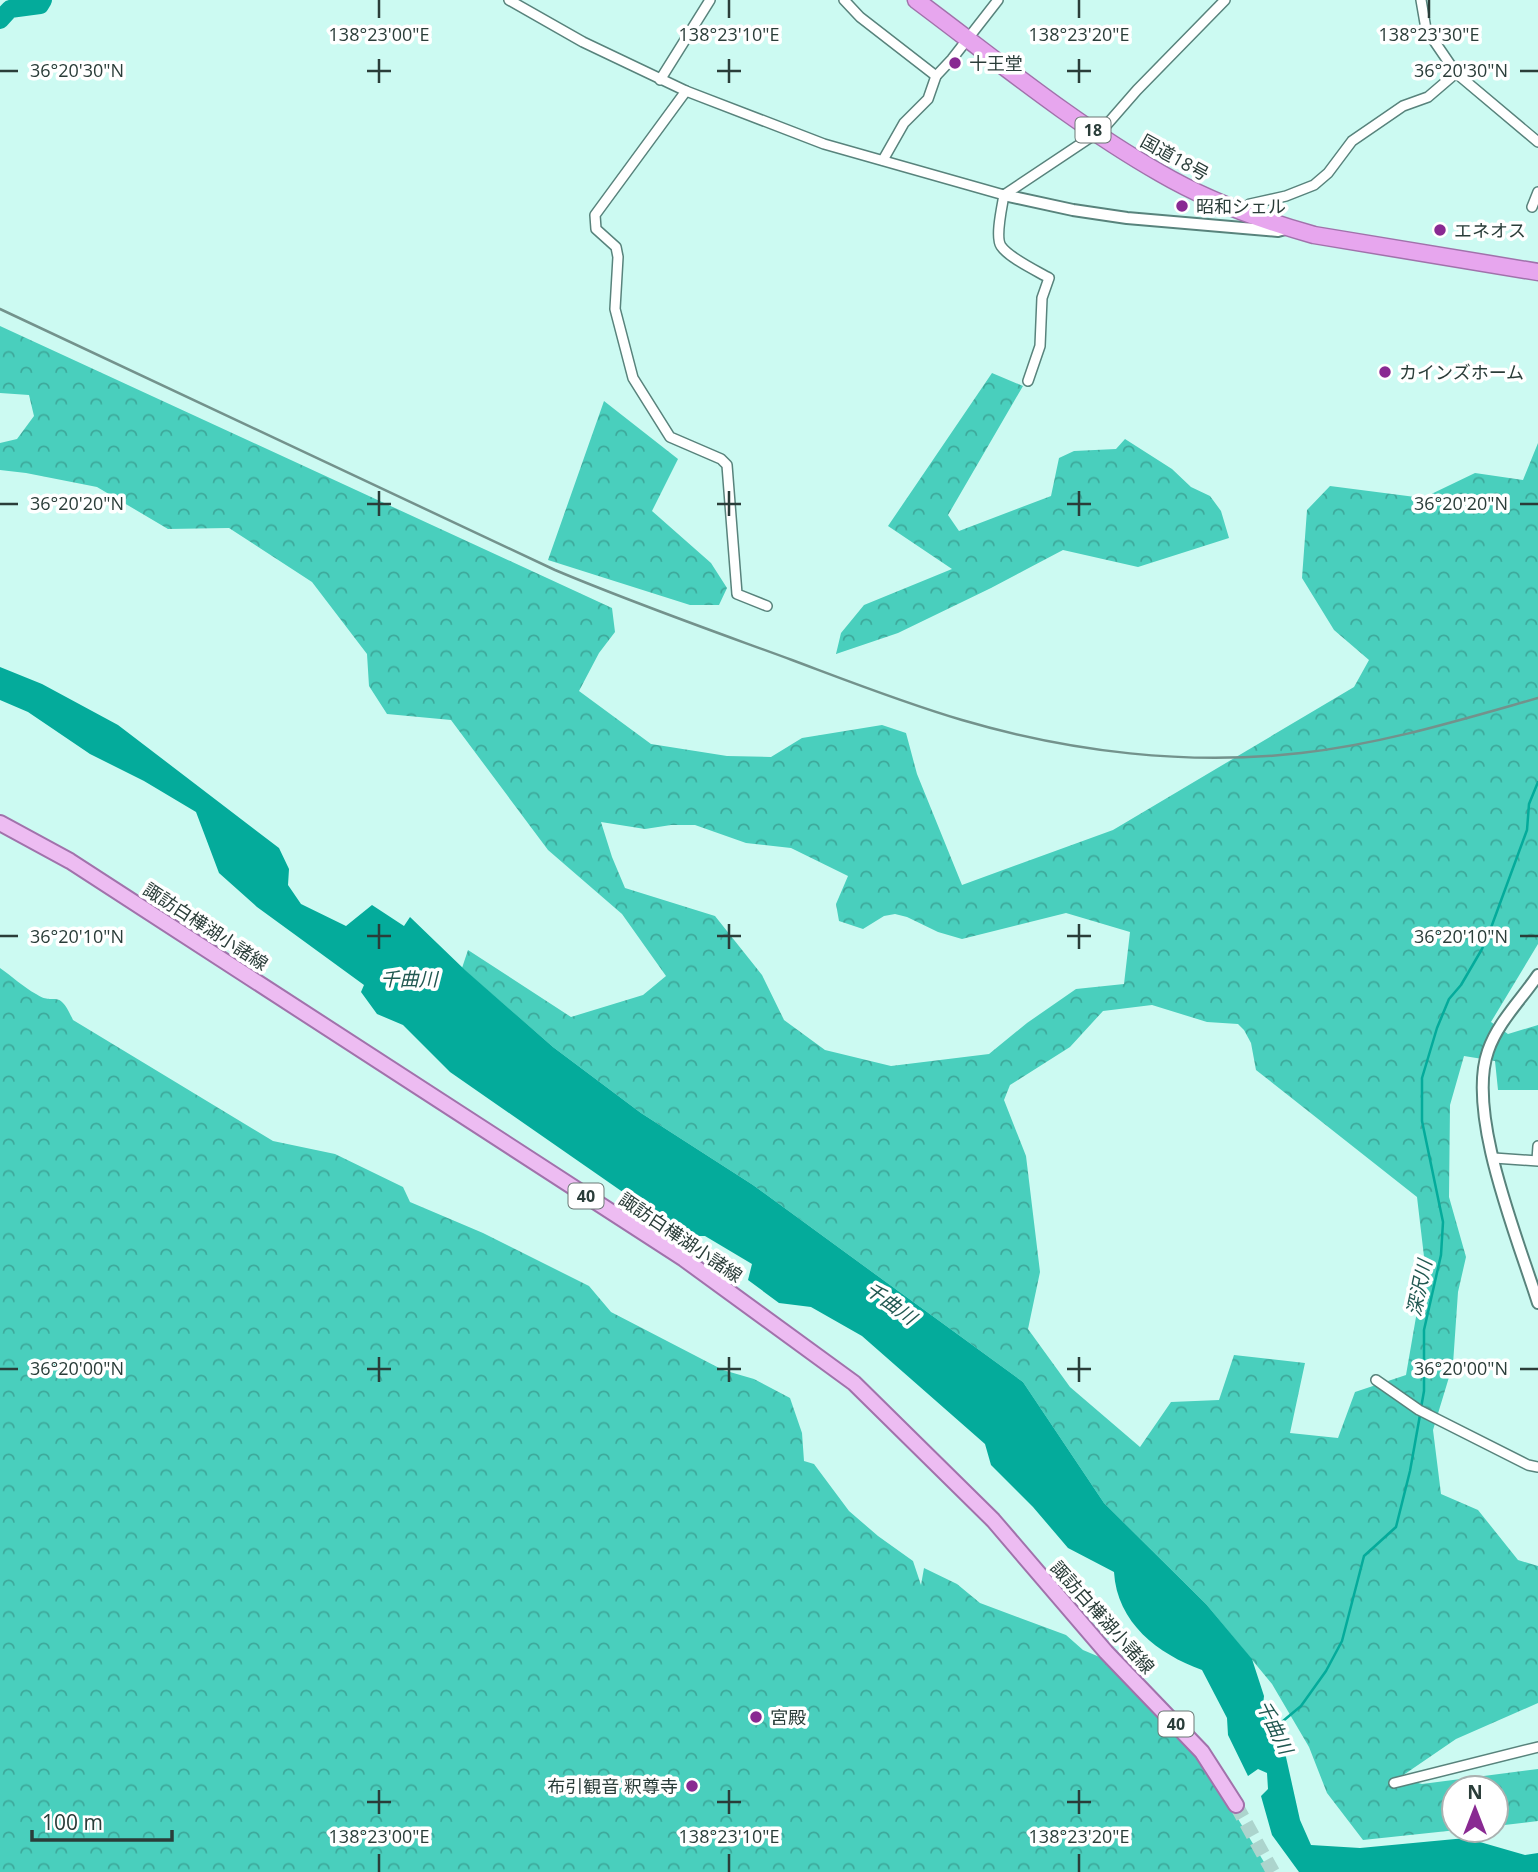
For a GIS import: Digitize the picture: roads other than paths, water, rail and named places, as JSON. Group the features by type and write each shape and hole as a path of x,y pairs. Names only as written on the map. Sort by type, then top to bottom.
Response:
{"highway":[{"name":"国道18号","path":"916,0 1098,134 1161,174 1240,211 1326,237 1538,272"}],"main road":[{"name":"諏訪白樺湖小諸線","path":"0,823 70,861 684,1259 854,1383 993,1520 1106,1651 1196,1745 1236,1805"}],"street":[{"path":"509,0 583,42 660,80 824,144 1004,195 1116,217 1278,232 1289,228"},
{"path":"660,80 710,0"},
{"path":"844,0 860,17 936,75"},
{"path":"883,160 904,123 928,99 936,75 998,0"},
{"path":"1004,195 1098,134 1226,0"},
{"path":"1421,0 1426,29 1455,73 1538,142"},
{"path":"1224,227 1250,204 1286,196 1314,185 1328,173 1352,141 1403,106 1428,97 1455,73"},
{"path":"686,91 595,215 596,229 616,247 618,257 615,309 633,378 670,437 721,459 727,465 737,594 766,606"},
{"path":"1532,208 1538,192"},
{"path":"1004,195 999,237 1001,247 1049,278 1042,298 1040,346 1028,381"},
{"path":"1538,975 1497,1031 1484,1063 1482,1101 1497,1173 1538,1303"},
{"path":"1494,1158 1537,1161 1538,1146"},
{"path":"1376,1380 1419,1410 1538,1468"},
{"path":"1394,1783 1538,1747"}],"water":[{"name":"千曲川","path":"0,667 42,684 118,725 279,848 289,869 288,885 301,904 346,926 372,905 404,926 410,917 465,970 553,1047 641,1113 753,1185 1023,1382 1104,1503 1206,1604 1252,1659 1264,1696 1262,1714 1286,1757 1300,1820 1311,1845 1360,1848 1440,1840 1440,1844 1487,1844 1525,1855 1538,1853 1538,1872 1299,1872 1272,1835 1261,1796 1268,1789 1267,1773 1258,1769 1248,1776 1228,1735 1227,1718 1202,1670 1170,1655 1143,1634 1123,1607 1114,1572 1068,1548 1033,1507 991,1465 985,1444 862,1336 811,1307 779,1303 748,1280 752,1264 705,1236 686,1236 450,1072 403,1025 377,1014 361,992 364,985 257,907 219,873 196,812 144,781 90,754 28,712 0,700"}],"waterway":[{"path":"0,20 10,9 40,5 43,0"},
{"name":"深沢川","path":"1421,1408 1424,1391 1424,1330 1441,1255 1443,1222 1422,1121 1422,1078 1449,999 1461,985 1482,949 1492,925 1527,830 1529,804 1538,782"},
{"name":"深沢川","path":"1261,1713 1277,1726 1301,1706 1326,1671 1342,1641 1364,1556 1396,1527 1420,1415"}],"tunnel":[{"path":"1236,1805 1273,1872"}],"railway":[{"path":"0,309 555,570 876,692 1003,731 1087,748 1130,753 1173,757 1258,757 1361,744 1538,698"}],"place":[{"name":"十王堂","path":"955,63"},
{"name":"昭和シェル","path":"1182,206"},
{"name":"エネオス","path":"1440,230"},
{"name":"カインズホーム","path":"1385,372"},
{"name":"宮殿","path":"756,1717"},
{"name":"布引観音 釈尊寺","path":"692,1786"}]}
